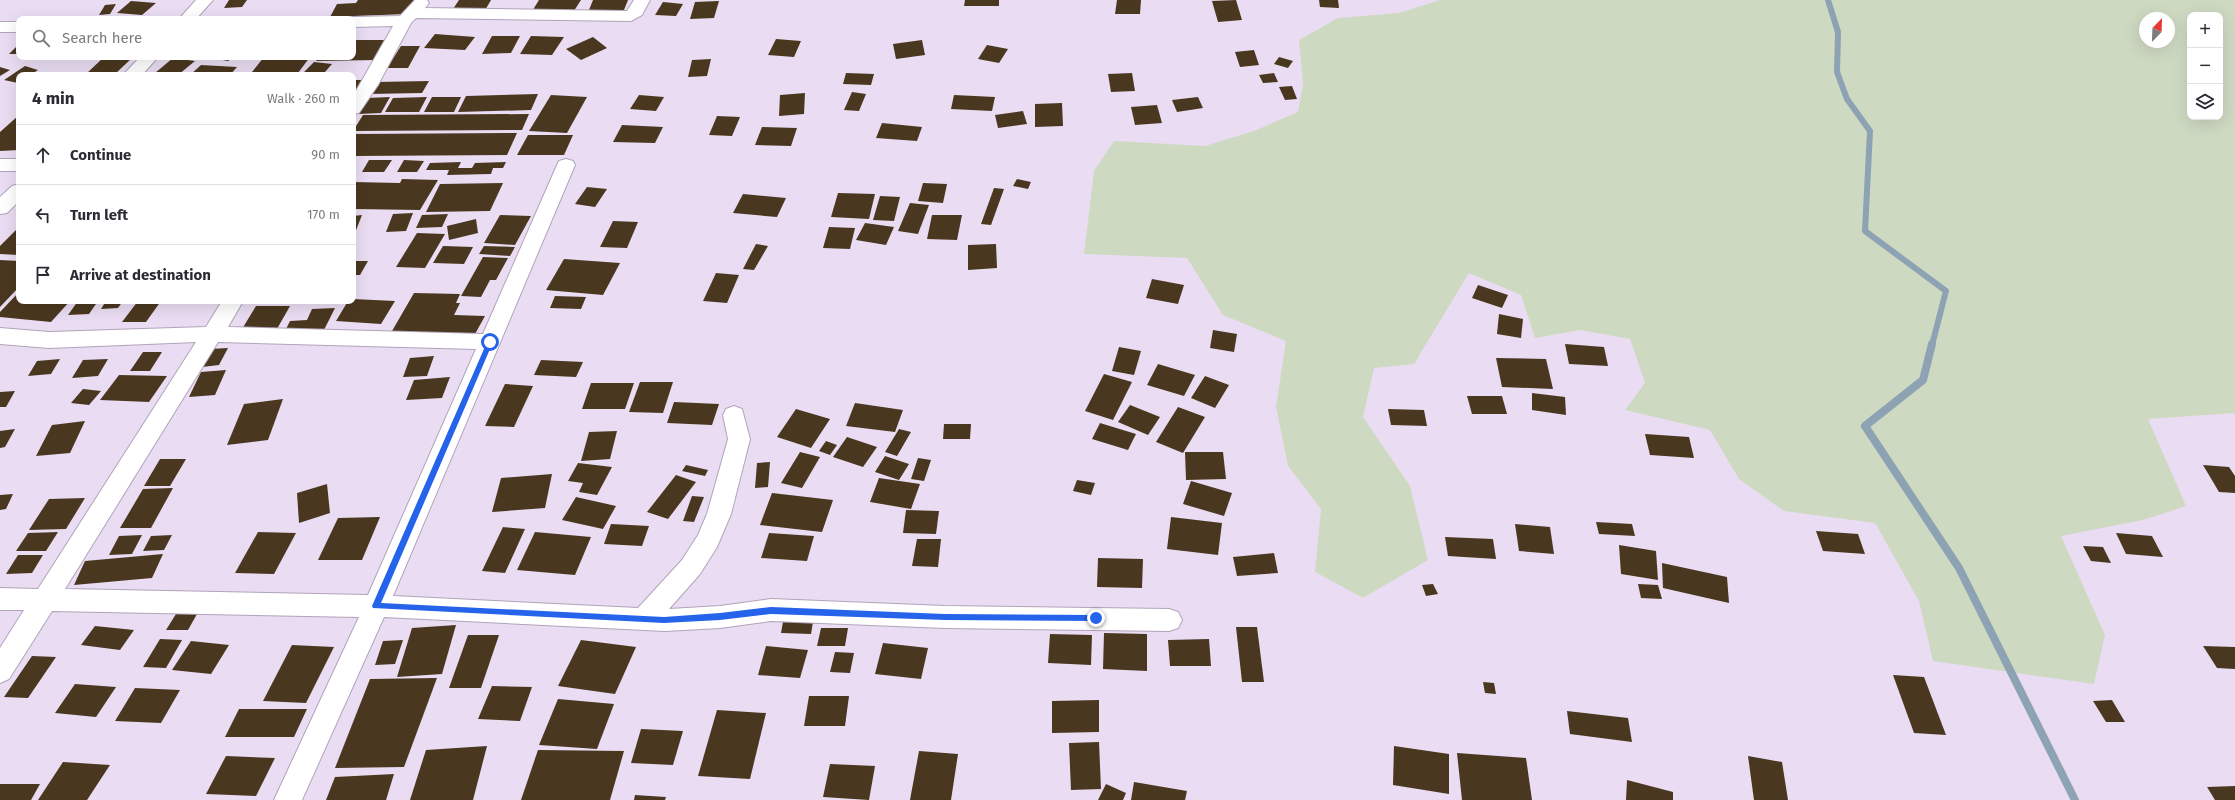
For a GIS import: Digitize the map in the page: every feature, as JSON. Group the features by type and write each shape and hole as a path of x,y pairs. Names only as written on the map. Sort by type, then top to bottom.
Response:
{"street":[{"path":"189,16 205,0"},
{"path":"356,104 407,17 424,0"},
{"path":"356,22 407,17 631,16 636,12 642,0"},
{"path":"0,27 16,27"},
{"path":"135,72 147,60"},
{"path":"0,165 16,165"},
{"path":"288,800 376,606 566,165"},
{"path":"0,208 16,193"},
{"path":"0,671 231,304"},
{"path":"0,336 49,340 213,334 490,342"},
{"path":"644,619 691,567 708,540 719,514 739,439 734,415"},
{"path":"0,599 376,606 664,620 720,617 771,610 968,618 1168,620"}],"green space":[{"path":"1440,0 2235,0 2235,413 2148,419 2186,506 2143,520 2061,536 2105,635 2094,684 1933,661 1919,601 1875,523 1784,511 1739,479 1710,430 1625,410 1645,383 1630,339 1580,330 1535,338 1521,295 1469,273 1414,364 1374,368 1363,417 1410,486 1428,560 1363,598 1315,572 1321,509 1288,466 1276,407 1286,341 1223,315 1187,258 1084,254 1094,171 1114,141 1205,146 1254,131 1298,112 1303,83 1299,40 1338,18 1399,13"}],"building":[{"path":"229,0 247,0 242,7 224,8"},
{"path":"358,0 414,0 407,14 331,16 337,4 356,3"},
{"path":"459,0 491,0 484,12 451,12"},
{"path":"539,0 581,0 572,14 531,13"},
{"path":"593,0 628,0 624,10 589,10"},
{"path":"965,0 999,0 999,6 964,6"},
{"path":"1117,0 1141,0 1140,14 1115,14"},
{"path":"1236,0 1242,20 1218,22 1212,1"},
{"path":"1319,0 1338,0 1339,8 1320,7"},
{"path":"131,1 156,3 142,15 117,13"},
{"path":"719,1 714,18 690,19 695,2"},
{"path":"663,2 683,4 676,16 655,15"},
{"path":"116,4 110,14 99,15 105,5"},
{"path":"435,34 475,37 465,50 424,48"},
{"path":"492,36 520,36 511,53 482,54"},
{"path":"531,36 564,37 552,55 520,54"},
{"path":"593,37 607,48 581,60 566,49"},
{"path":"776,39 801,41 794,57 768,55"},
{"path":"356,40 390,40 377,60 316,61 356,60"},
{"path":"922,40 925,55 896,59 893,44"},
{"path":"987,45 1008,49 999,63 978,59"},
{"path":"401,46 420,46 408,68 387,68"},
{"path":"16,47 16,54 9,54"},
{"path":"1254,50 1259,65 1240,67 1235,52"},
{"path":"1279,57 1293,61 1288,68 1274,64"},
{"path":"711,59 707,76 688,77 692,60"},
{"path":"101,60 130,60 117,72 88,72"},
{"path":"171,60 195,61 182,72 156,72"},
{"path":"262,60 308,60 299,72 252,72"},
{"path":"314,62 332,64 325,72 304,72"},
{"path":"201,65 237,67 233,72 193,72"},
{"path":"25,66 38,70 35,72 16,72"},
{"path":"0,67 10,70 0,76"},
{"path":"16,72 16,83 4,80"},
{"path":"846,73 874,74 871,85 843,84"},
{"path":"1132,73 1135,91 1111,92 1108,74"},
{"path":"1274,73 1278,82 1263,83 1259,75"},
{"path":"356,80 365,80 356,93"},
{"path":"429,81 422,93 369,94 377,82"},
{"path":"1292,86 1297,99 1285,100 1279,87"},
{"path":"852,92 866,94 859,111 844,110"},
{"path":"805,93 804,114 779,116 780,95"},
{"path":"538,94 531,110 458,112 466,96"},
{"path":"551,95 587,97 567,133 529,131"},
{"path":"639,95 664,97 656,111 630,109"},
{"path":"954,95 995,97 992,111 951,109"},
{"path":"390,97 381,113 358,114 367,98"},
{"path":"427,97 419,112 385,112 393,98"},
{"path":"432,97 461,97 454,112 424,112"},
{"path":"1198,97 1203,108 1177,112 1172,100"},
{"path":"1062,103 1063,126 1035,127 1035,104"},
{"path":"1157,105 1162,123 1135,125 1131,107"},
{"path":"1023,111 1027,124 998,128 995,115"},
{"path":"529,114 522,130 356,131 356,126 363,115"},
{"path":"717,116 740,117 732,136 709,135"},
{"path":"16,118 16,150 0,151 0,132"},
{"path":"882,123 922,127 917,141 876,138"},
{"path":"622,125 663,127 655,143 613,142"},
{"path":"762,127 797,128 791,146 755,145"},
{"path":"517,133 507,155 356,156 356,134"},
{"path":"528,135 573,135 564,155 517,155"},
{"path":"369,160 392,160 384,172 362,172"},
{"path":"404,160 424,161 417,172 397,172"},
{"path":"461,162 458,168 472,168 475,163 506,162 503,168 493,168 491,174 447,175 449,170 426,170 430,163"},
{"path":"402,179 438,180 420,210 356,209 356,182 400,183"},
{"path":"1017,179 1031,182 1028,189 1013,186"},
{"path":"503,183 490,211 426,212 440,184"},
{"path":"923,183 947,184 943,203 918,201"},
{"path":"587,187 607,189 595,207 575,204"},
{"path":"994,188 1004,189 991,225 981,224"},
{"path":"838,193 875,194 869,219 831,217"},
{"path":"743,194 786,198 777,217 733,213"},
{"path":"880,196 900,197 894,221 873,220"},
{"path":"910,203 929,205 918,234 898,231"},
{"path":"413,213 406,231 386,232 393,214"},
{"path":"448,214 442,227 416,228 422,215"},
{"path":"362,215 356,230 356,216"},
{"path":"500,215 531,216 515,245 484,243"},
{"path":"932,215 962,215 957,240 927,239"},
{"path":"476,219 478,233 449,240 447,226"},
{"path":"613,221 638,222 627,248 600,247"},
{"path":"865,223 894,227 886,245 856,240"},
{"path":"829,227 855,228 850,249 823,248"},
{"path":"16,230 16,255 0,254 0,246"},
{"path":"417,233 445,234 425,268 396,267"},
{"path":"756,244 768,246 754,270 743,269"},
{"path":"996,244 997,268 968,270 968,245"},
{"path":"443,246 473,247 464,264 433,263"},
{"path":"484,246 515,247 510,256 479,254"},
{"path":"483,257 508,258 496,280 490,280 481,297 461,296"},
{"path":"564,259 620,263 603,295 546,290"},
{"path":"0,260 16,261 16,290 0,307"},
{"path":"356,261 368,261 360,275 356,275"},
{"path":"716,273 739,275 727,303 703,301"},
{"path":"1152,279 1184,285 1178,304 1146,298"},
{"path":"1478,285 1508,295 1502,308 1472,298"},
{"path":"414,293 460,294 456,303 460,303 454,315 485,316 475,334 392,331"},
{"path":"16,295 16,304 67,304 51,322 0,317 0,312"},
{"path":"555,296 586,297 581,309 550,308"},
{"path":"356,299 395,301 381,324 336,321 346,304 356,304"},
{"path":"76,304 96,304 89,314 68,315"},
{"path":"104,304 121,304 118,308 101,309"},
{"path":"136,304 159,304 146,322 122,322"},
{"path":"256,306 290,306 277,329 242,329"},
{"path":"335,308 324,330 285,331 290,321 307,320 312,309"},
{"path":"1499,314 1523,319 1521,338 1497,334"},
{"path":"1213,330 1237,334 1234,352 1210,348"},
{"path":"1565,344 1604,347 1608,366 1569,364"},
{"path":"1119,347 1141,351 1134,375 1112,371"},
{"path":"228,348 219,365 202,367 210,349"},
{"path":"143,352 162,352 150,371 130,371"},
{"path":"434,356 427,376 403,377 410,358"},
{"path":"1496,358 1546,359 1553,389 1502,387"},
{"path":"60,359 51,374 28,376 37,361"},
{"path":"108,359 98,376 72,378 83,360"},
{"path":"541,360 583,362 576,377 534,375"},
{"path":"1158,364 1195,375 1184,396 1147,385"},
{"path":"226,370 215,395 189,397 201,372"},
{"path":"1104,374 1132,382 1113,420 1085,411"},
{"path":"119,375 167,376 149,402 100,400"},
{"path":"1205,376 1229,385 1215,408 1191,398"},
{"path":"450,377 442,398 406,400 414,380"},
{"path":"640,382 673,382 663,413 629,412"},
{"path":"591,383 634,383 625,409 582,409"},
{"path":"505,384 533,386 514,427 485,426"},
{"path":"83,389 101,391 89,405 71,403"},
{"path":"15,391 6,407 0,407 0,392"},
{"path":"1532,393 1565,397 1566,415 1532,410"},
{"path":"1467,396 1502,396 1507,414 1472,414"},
{"path":"283,399 268,440 227,445 244,404"},
{"path":"674,402 719,404 712,425 667,423"},
{"path":"855,403 903,410 895,432 846,426"},
{"path":"1130,405 1160,417 1148,435 1118,422"},
{"path":"1178,407 1205,417 1183,453 1156,442"},
{"path":"796,409 830,419 811,448 777,437"},
{"path":"1388,409 1424,410 1427,426 1391,425"},
{"path":"85,421 70,453 36,456 52,425"},
{"path":"1100,423 1136,434 1128,450 1092,439"},
{"path":"944,424 971,424 970,439 943,439"},
{"path":"15,429 5,447 0,448 0,431"},
{"path":"899,429 911,432 897,456 885,452"},
{"path":"617,431 610,459 581,461 589,432"},
{"path":"1645,434 1689,437 1694,458 1650,455"},
{"path":"847,437 877,447 863,467 833,457"},
{"path":"826,441 837,445 830,455 819,451"},
{"path":"800,452 820,457 802,488 781,483"},
{"path":"1185,452 1223,452 1226,479 1186,480"},
{"path":"885,456 909,464 899,480 875,472"},
{"path":"918,458 931,460 924,481 911,479"},
{"path":"160,459 186,459 170,486 144,486"},
{"path":"770,462 768,487 755,488 757,463"},
{"path":"578,463 612,467 597,495 579,492 583,483 568,481"},
{"path":"686,465 708,470 705,476 682,471"},
{"path":"2203,465 2229,467 2235,476 2235,493 2219,492"},
{"path":"552,474 545,508 492,512 501,478"},
{"path":"676,475 696,482 668,519 647,512"},
{"path":"879,478 920,484 911,509 870,502"},
{"path":"1077,480 1095,483 1091,495 1073,491"},
{"path":"1191,481 1232,493 1224,516 1183,504"},
{"path":"327,484 330,513 299,523 297,493"},
{"path":"173,488 151,528 120,528 143,489"},
{"path":"772,493 833,500 822,532 760,525"},
{"path":"13,494 6,509 0,510 0,495"},
{"path":"692,496 704,497 694,522 683,521"},
{"path":"576,497 616,506 603,529 562,520"},
{"path":"85,498 66,529 29,530 49,499"},
{"path":"906,510 939,511 936,534 903,533"},
{"path":"380,517 362,560 318,560 338,518"},
{"path":"1171,517 1222,523 1218,555 1167,549"},
{"path":"1596,522 1632,524 1635,536 1599,534"},
{"path":"611,524 649,526 642,546 604,544"},
{"path":"1515,524 1550,527 1554,554 1519,551"},
{"path":"503,527 525,529 505,573 482,571"},
{"path":"1816,531 1858,534 1865,554 1823,551"},
{"path":"58,532 46,551 16,551 28,533"},
{"path":"258,532 296,533 274,574 235,573"},
{"path":"535,532 591,537 575,575 517,570"},
{"path":"769,533 814,536 807,561 761,558"},
{"path":"2116,533 2152,536 2163,557 2126,554"},
{"path":"142,535 132,554 109,555 119,536"},
{"path":"172,535 164,550 143,551 151,536"},
{"path":"1445,537 1493,539 1496,559 1448,556"},
{"path":"917,539 941,539 938,567 912,566"},
{"path":"1619,545 1656,551 1658,580 1621,574"},
{"path":"2083,546 2103,547 2111,563 2091,561"},
{"path":"1274,553 1278,573 1237,576 1233,557"},
{"path":"163,554 152,578 74,585 85,561"},
{"path":"18,555 43,555 32,573 6,574"},
{"path":"1098,558 1143,559 1142,588 1097,587"},
{"path":"1662,563 1727,577 1729,603 1663,588"},
{"path":"1433,584 1438,594 1426,596 1422,585"},
{"path":"1638,584 1658,585 1662,599 1641,598"},
{"path":"176,614 197,614 188,630 166,630"},
{"path":"783,622 813,622 811,634 781,633"},
{"path":"456,625 442,674 397,677 412,628"},
{"path":"95,626 134,630 120,650 81,645"},
{"path":"1236,627 1257,627 1264,682 1242,682"},
{"path":"821,628 848,628 845,646 817,646"},
{"path":"1104,633 1147,634 1147,671 1103,669"},
{"path":"1050,634 1092,635 1091,665 1048,663"},
{"path":"468,635 499,635 481,688 449,688"},
{"path":"160,639 182,640 166,668 143,667"},
{"path":"1209,639 1211,666 1170,666 1168,640"},
{"path":"403,640 395,664 375,665 383,641"},
{"path":"581,640 636,647 615,694 558,686"},
{"path":"191,641 229,645 211,674 172,670"},
{"path":"883,643 928,648 921,679 875,674"},
{"path":"292,645 334,647 306,703 263,701"},
{"path":"766,646 808,650 800,678 758,675"},
{"path":"2203,646 2235,647 2235,669 2217,668"},
{"path":"835,652 854,653 850,673 830,672"},
{"path":"32,656 56,657 28,698 4,697"},
{"path":"1893,675 1924,677 1946,735 1914,733"},
{"path":"437,678 404,767 335,768 370,679"},
{"path":"1483,682 1494,683 1496,694 1485,693"},
{"path":"75,684 116,687 96,717 55,713"},
{"path":"492,686 532,687 520,721 478,719"},
{"path":"135,688 180,690 161,723 115,721"},
{"path":"809,696 849,696 845,726 804,726"},
{"path":"558,699 614,704 597,749 539,745"},
{"path":"1099,700 1099,732 1052,733 1052,701"},
{"path":"2112,700 2125,722 2106,722 2093,701"},
{"path":"239,709 307,709 294,737 225,737"},
{"path":"717,710 766,713 750,779 698,776"},
{"path":"1567,711 1628,718 1632,742 1570,734"},
{"path":"641,729 683,731 673,765 631,763"},
{"path":"1099,742 1101,789 1071,790 1069,743"},
{"path":"487,746 473,800 410,800 426,750"},
{"path":"1394,746 1449,754 1449,794 1393,785"},
{"path":"538,750 624,751 610,800 521,800"},
{"path":"919,751 958,754 951,800 910,800"},
{"path":"1457,753 1526,758 1532,800 1462,800"},
{"path":"226,756 275,758 256,796 206,794"},
{"path":"1748,756 1782,762 1788,800 1754,800"},
{"path":"63,762 110,765 87,800 38,800"},
{"path":"830,764 875,766 869,800 823,797"},
{"path":"394,774 386,800 326,800 335,777"},
{"path":"1627,780 1673,792 1673,800 1626,800"},
{"path":"1134,782 1187,791 1185,800 1131,800"},
{"path":"0,784 40,784 31,800 0,800"},
{"path":"1106,784 1126,793 1123,800 1098,800"},
{"path":"2235,786 2235,800 2215,800 2207,787"},
{"path":"635,795 666,797 665,800 634,800"}],"waterway":[{"path":"1828,0 1838,32 1837,72 1847,99 1870,131 1865,231 1946,291 1932,345"},
{"path":"1932,344 1923,380 1865,426 1959,568 2075,800"}],"route":[{"path":"490,342 376,606 664,620 720,617 771,610 1014,619 1096,618"}]}
